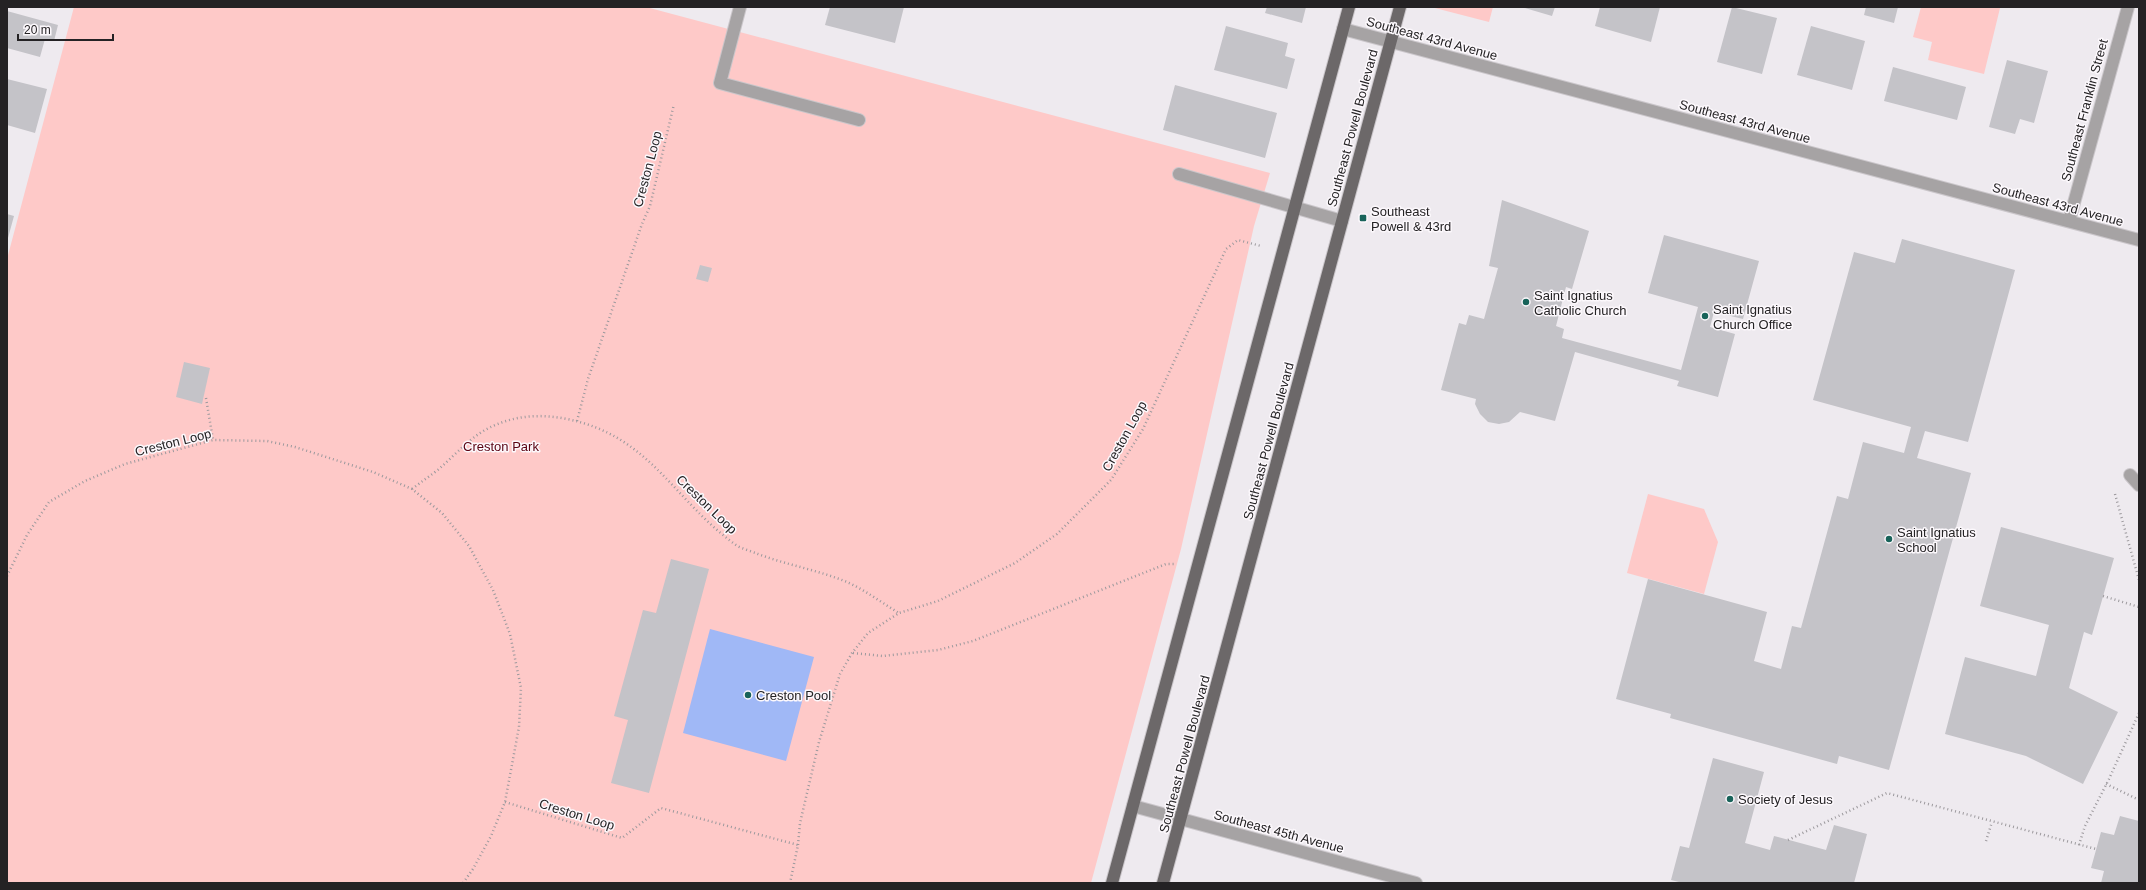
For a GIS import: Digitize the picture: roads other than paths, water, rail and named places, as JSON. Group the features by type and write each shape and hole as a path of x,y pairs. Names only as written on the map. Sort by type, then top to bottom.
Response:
{"main road":[{"path":"1112,883 1349,7"},
{"name":"Southeast Powell Boulevard","path":"1163,883 1400,7"}],"street":[{"path":"740,7 720,83 859,120"},
{"name":"Southeast Franklin Street","path":"2069,221 2128,7"},
{"name":"Southeast 43rd Avenue","path":"1343,29 2139,240"},
{"path":"1179,174 1342,221"},
{"path":"2130,475 2139,485"},
{"name":"Southeast 45th Avenue","path":"1133,806 1416,883"}],"water":[{"name":"Creston Pool","path":"710,629 814,657 786,761 683,733"}],"place":[{"name":"Southeast Powell & 43rd","path":"1363,218"},
{"name":"Saint Ignatius Catholic Church","path":"1526,302"},
{"name":"Saint Ignatius Church Office","path":"1705,316"},
{"name":"Saint Ignatius School","path":"1889,539"},
{"name":"Creston Pool","path":"748,695"},
{"name":"Society of Jesus","path":"1730,799"}],"park label":[{"name":"Creston Park","path":"501,446"}]}
